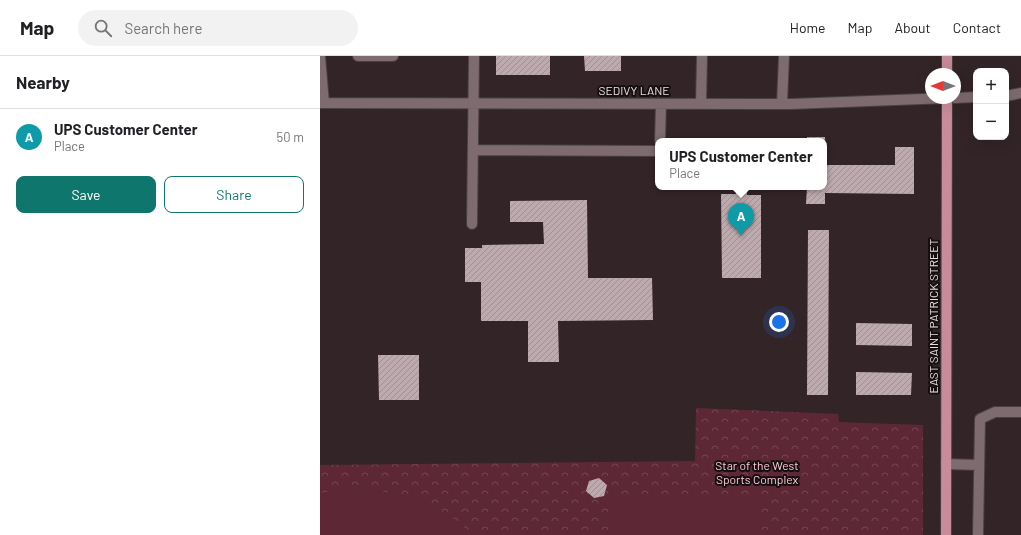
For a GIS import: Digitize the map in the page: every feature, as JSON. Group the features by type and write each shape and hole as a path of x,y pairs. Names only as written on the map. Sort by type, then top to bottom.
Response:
{"main road":[{"path":"947,56 947,68"},
{"name":"EAST SAINT PATRICK STREET","path":"946,535 947,104"}],"street":[{"path":"320,56 322,103"},
{"path":"358,56 394,56"},
{"path":"472,224 474,56"},
{"path":"701,104 702,56"},
{"path":"782,104 784,56"},
{"path":"1009,95 1021,93"},
{"path":"961,98 973,97"},
{"name":"SEDIVY LANE","path":"322,103 782,104 925,99"},
{"path":"660,138 661,104"},
{"path":"473,150 655,151"},
{"path":"978,535 980,419 995,412 1021,412"},
{"path":"946,464 979,465"}],"green space":[{"name":"Star of the West Sports Complex","path":"696,408 838,414 839,422 923,425 923,535 320,535 320,465 695,461"},
{"path":"353,488 387,492 418,500 446,514 473,535 320,535 320,493"},
{"path":"759,497 759,535 608,535 608,498"}],"building":[{"path":"496,56 550,56 550,75 496,75"},
{"path":"584,56 621,56 621,71 585,71"},
{"path":"807,137 825,137 825,138"},
{"path":"895,147 914,147 914,194 825,193 825,204 806,204 807,190 827,190 827,165 895,165"},
{"path":"736,190 747,190 747,195 761,195 761,278 722,278 721,194 736,194"},
{"path":"587,200 588,278 652,278 653,320 558,321 559,362 528,362 528,321 481,321 481,282 465,282 465,248 482,248 482,245 544,244 543,222 510,222 510,201"},
{"path":"808,230 829,230 828,395 807,395"},
{"path":"856,323 912,324 912,346 856,345"},
{"path":"378,355 419,355 419,400 379,400"},
{"path":"856,372 912,373 911,395 856,395"},
{"path":"599,478 607,485 604,496 594,498 586,491 589,481"}],"place":[{"name":"UPS Customer Center","path":"741,236"}]}
